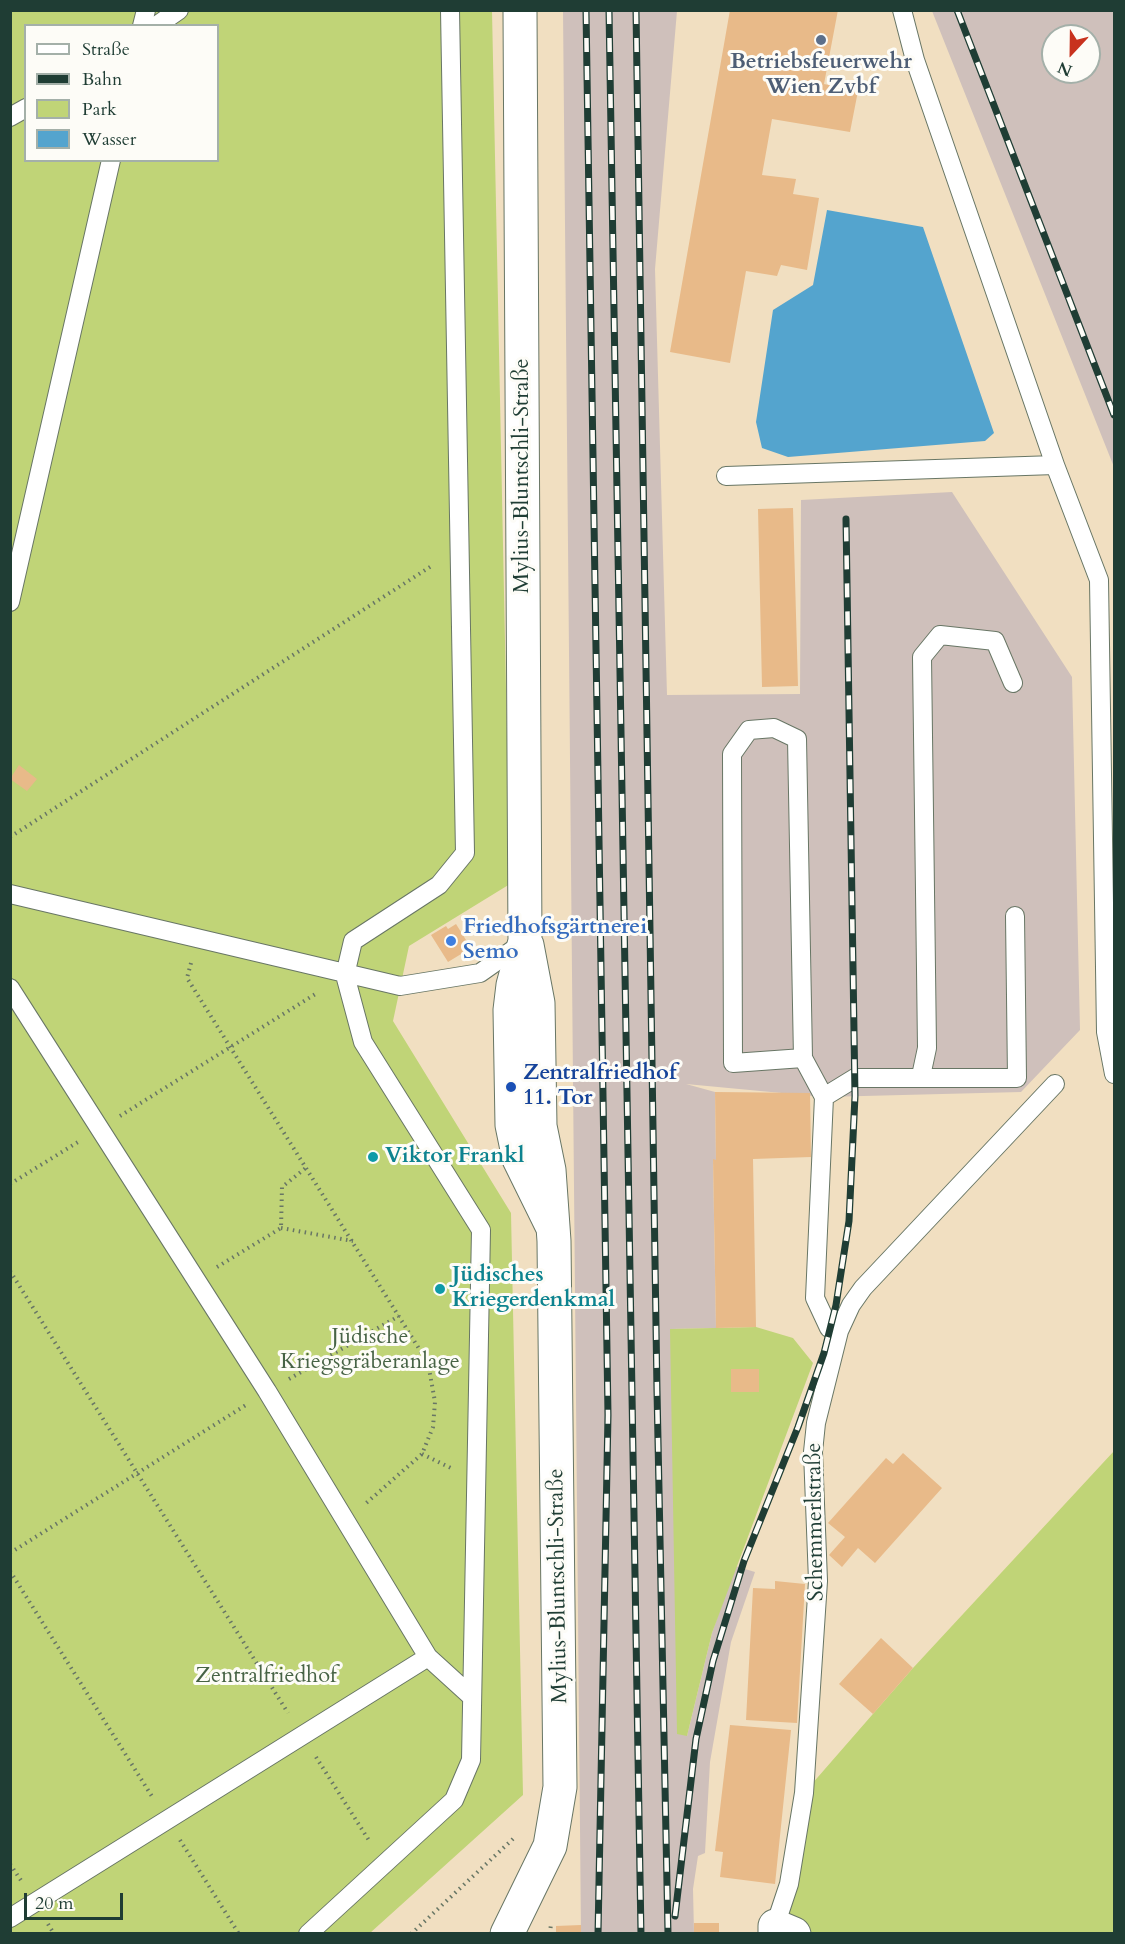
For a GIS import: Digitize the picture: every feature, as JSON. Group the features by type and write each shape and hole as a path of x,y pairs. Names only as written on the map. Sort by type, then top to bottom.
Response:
{"street":[{"name":"Mylius-Bluntschli-Straße","path":"507,1934 550,1846 560,1787 553,1228 519,1159 512,1125 510,1010 515,976 525,941 520,10"}],"lane":[{"path":"159,24 179,10"},
{"path":"308,1934 385,1866 454,1800 471,1760 481,1230 363,1042 345,975 353,941 439,885 465,853 450,10"},
{"path":"902,10 915,60 1055,465 1099,580 1109,859 1106,1032 1114,1074"},
{"path":"10,117 24,109"},
{"path":"10,602 111,162"},
{"path":"726,476 1055,465"},
{"path":"921,1076 927,1048 922,657 940,635 995,641 1013,683"},
{"path":"803,1058 733,1064 732,754 749,730 774,728 797,739 803,1058 824,1097 815,1298 830,1328 839,1331"},
{"path":"10,894 345,975 400,986 480,973 525,941"},
{"path":"824,1097 855,1078 921,1076 1017,1078 1015,916"},
{"path":"10,988 267,1391 428,1658 472,1697"},
{"name":"Schemmerlstraße","path":"781,1931 804,1794 818,1581 818,1536 812,1475 813,1452 816,1423 839,1331 851,1305 863,1288 1055,1084"},
{"path":"10,1918 428,1658"}],"path":[{"path":"10,837 460,547"},
{"path":"196,938 187,978 232,1046 428,1363 435,1402 433,1427 422,1454 345,1520"},
{"path":"10,1184 345,975"},
{"path":"281,1228 282,1187 307,1167"},
{"path":"196,1280 281,1228 353,1241"},
{"path":"10,1271 385,1866"},
{"path":"10,1552 267,1391 399,1316"},
{"path":"10,1571 239,1934"},
{"path":"411,1934 509,1846 520,1829"}],"shaded area":[{"path":"563,11 677,11 655,269 667,695 800,694 801,500 952,492 1072,677 1080,1030 1021,1092 824,1097 686,1084 715,1092 716,1160 713,1160 716,1328 671,1329 687,1736 712,1633 735,1566 755,1572 731,1642 710,1762 705,1853 698,1856 693,1889 694,1933 581,1933"},
{"path":"932,11 1114,11 1114,467"}],"green space":[{"name":"Zentralfriedhof","path":"11,11 492,11 510,884 409,946 393,1021 511,1213 523,1795 370,1933 11,1934"},
{"path":"756,1327 793,1338 813,1363 712,1633 687,1736 677,1734 670,1329"},
{"path":"1114,1451 1114,1933 794,1934 775,1926 804,1793 913,1668"}],"water":[{"path":"827,210 923,227 994,433 985,441 788,457 762,448 756,422 773,310 813,285"}],"building":[{"path":"730,10 838,10 824,84 858,91 850,132 772,119 762,175 796,179 793,194 819,198 807,270 781,265 777,276 746,271 730,363 670,352"},
{"path":"793,508 798,686 762,687 758,509"},
{"path":"19,765 37,779 27,791 10,779"},
{"name":"Friedhofsgärtnerei Semo","path":"456,924 471,948 448,962 431,935 446,926 448,929"},
{"path":"715,1092 810,1093 811,1157 753,1159 756,1327 716,1328 713,1159 716,1160"},
{"path":"731,1369 759,1369 759,1392 731,1392"},
{"path":"903,1453 942,1488 875,1563 858,1548 842,1567 829,1555 845,1537 828,1523 886,1458 893,1464"},
{"path":"775,1581 805,1584 797,1723 746,1720 753,1588 775,1589"},
{"path":"881,1638 913,1668 873,1714 839,1684"},
{"path":"730,1725 791,1730 775,1884 720,1877 723,1852 715,1851"},
{"path":"694,1923 719,1923 719,1934 694,1934"},
{"path":"581,1925 581,1934 556,1934 556,1926"}],"railway":[{"path":"586,10 608,1415 598,1934"},
{"path":"609,10 641,1934"},
{"path":"636,10 657,1391 668,1934"},
{"path":"957,10 1114,415"},
{"path":"675,1916 696,1739 713,1661 744,1561 798,1427 824,1353 836,1305 849,1221 855,1096 846,519"}],"place":[{"name":"Betriebsfeuerwehr Wien Zvbf","path":"821,40"},
{"name":"Friedhofsgärtnerei Semo","path":"451,941"},
{"name":"Zentralfriedhof 11. Tor","path":"511,1087"},
{"name":"Viktor Frankl","path":"373,1157"},
{"name":"Jüdisches Kriegerdenkmal","path":"440,1289"}],"park label":[{"name":"Jüdische Kriegsgräberanlage","path":"370,1350"}]}
